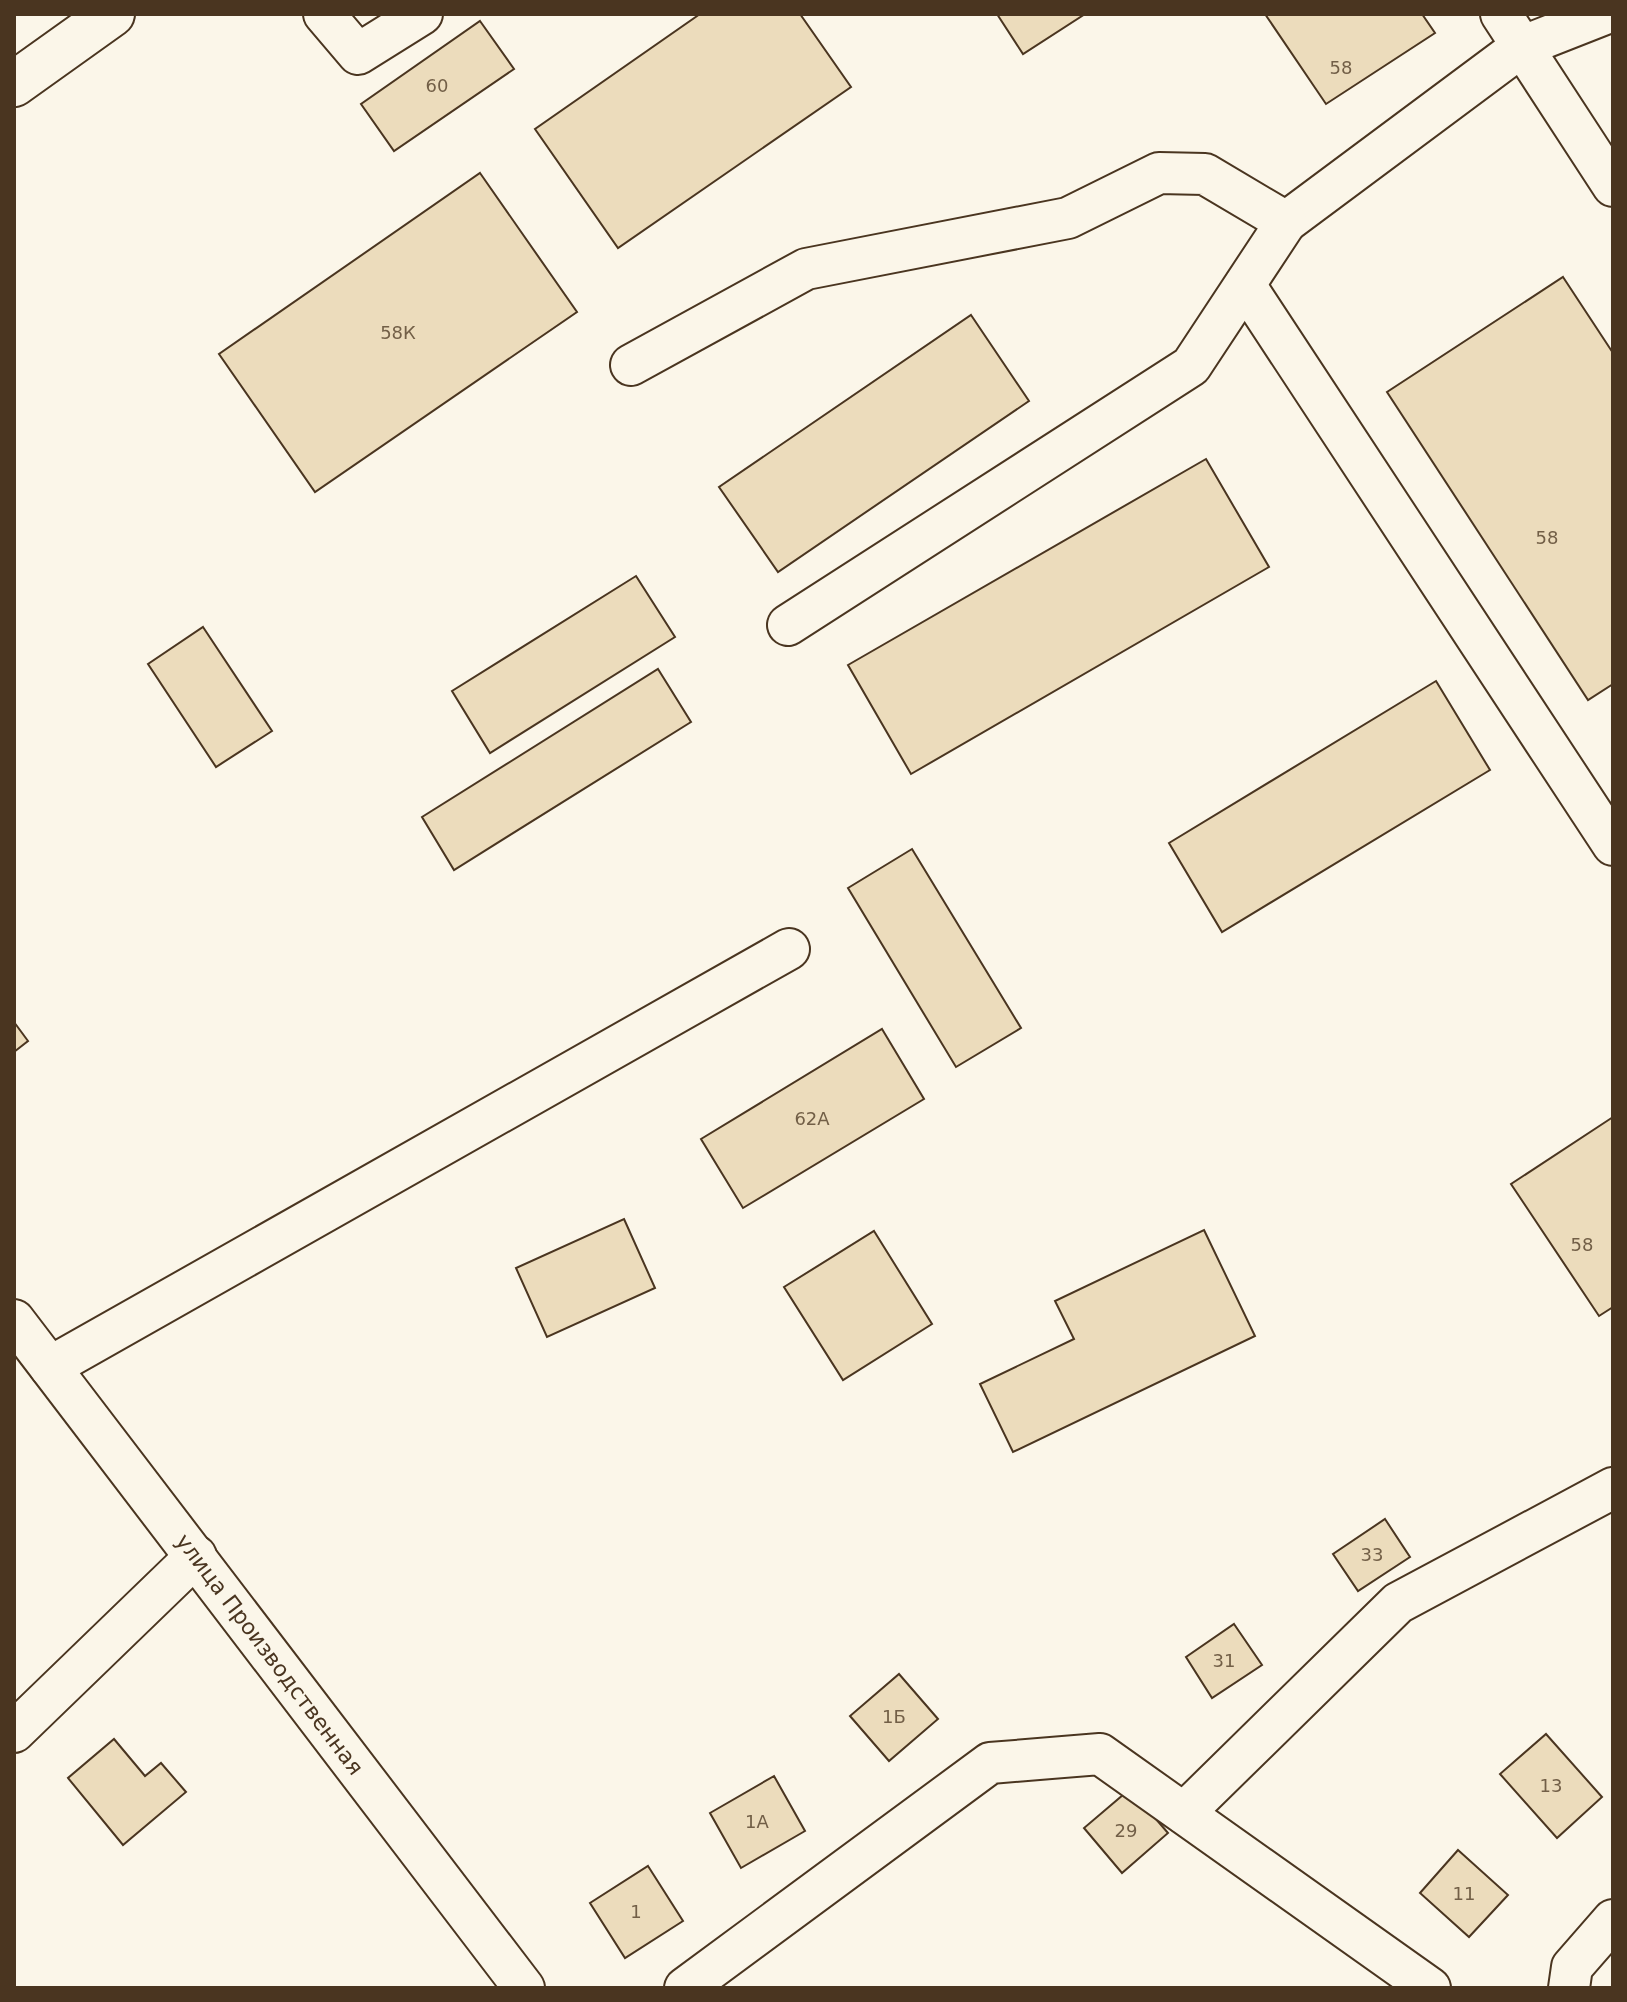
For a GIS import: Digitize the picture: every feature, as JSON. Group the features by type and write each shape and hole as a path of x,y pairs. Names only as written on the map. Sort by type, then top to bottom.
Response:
{"highway":[{"path":"14,84 112,14"}],"street":[{"path":"324,14 358,54 422,14"},
{"path":"788,625 1191,366 1286,222 1511,30 1605,14"},
{"path":"1511,30 1613,186"},
{"path":"631,365 806,269 1068,218 1159,173 1205,174 1286,222"},
{"path":"1245,285 1613,845"},
{"path":"50,1367 789,949"},
{"name":"улица Производственная","path":"14,1320 524,1988"},
{"path":"1184,1813 1398,1603 1613,1488"},
{"path":"14,1732 196,1556"},
{"path":"685,1988 990,1763 1100,1754 1430,1988"},
{"path":"1569,1988 1572,1967 1613,1920"}],"building":[{"path":"700,14 800,14 851,87 618,248 535,129"},
{"path":"997,14 1085,14 1023,54"},
{"path":"1265,14 1422,14 1435,33 1326,104"},
{"path":"480,21 514,69 394,151 361,104"},
{"path":"480,173 577,312 315,492 219,354"},
{"path":"1563,277 1613,353 1613,684 1588,700 1387,392"},
{"path":"971,315 1029,401 778,572 719,487"},
{"path":"1206,459 1269,567 911,774 848,665"},
{"path":"636,576 675,637 490,753 452,691"},
{"path":"203,627 272,731 216,767 148,664"},
{"path":"658,669 691,722 454,870 422,817"},
{"path":"1436,681 1490,770 1222,932 1169,843"},
{"path":"912,849 1021,1028 956,1067 848,888"},
{"path":"14,1022 28,1041 14,1052"},
{"path":"882,1029 924,1099 743,1208 701,1139"},
{"path":"1613,1117 1613,1307 1599,1316 1511,1184"},
{"path":"624,1219 655,1288 547,1337 516,1268"},
{"path":"1204,1230 1255,1336 1013,1452 980,1384 1074,1339 1055,1301"},
{"path":"874,1231 932,1324 843,1380 784,1287"},
{"path":"1385,1519 1410,1557 1358,1591 1333,1554"},
{"path":"1234,1624 1262,1665 1212,1698 1186,1657"},
{"path":"899,1674 938,1719 889,1761 850,1716"},
{"path":"1546,1734 1602,1797 1557,1838 1500,1774"},
{"path":"114,1739 145,1776 161,1763 186,1792 123,1845 68,1778"},
{"path":"774,1776 805,1831 741,1868 710,1813"},
{"path":"1130,1789 1168,1833 1122,1873 1084,1828"},
{"path":"1458,1850 1508,1895 1469,1937 1420,1893"},
{"path":"648,1866 683,1921 625,1958 590,1903"}]}
